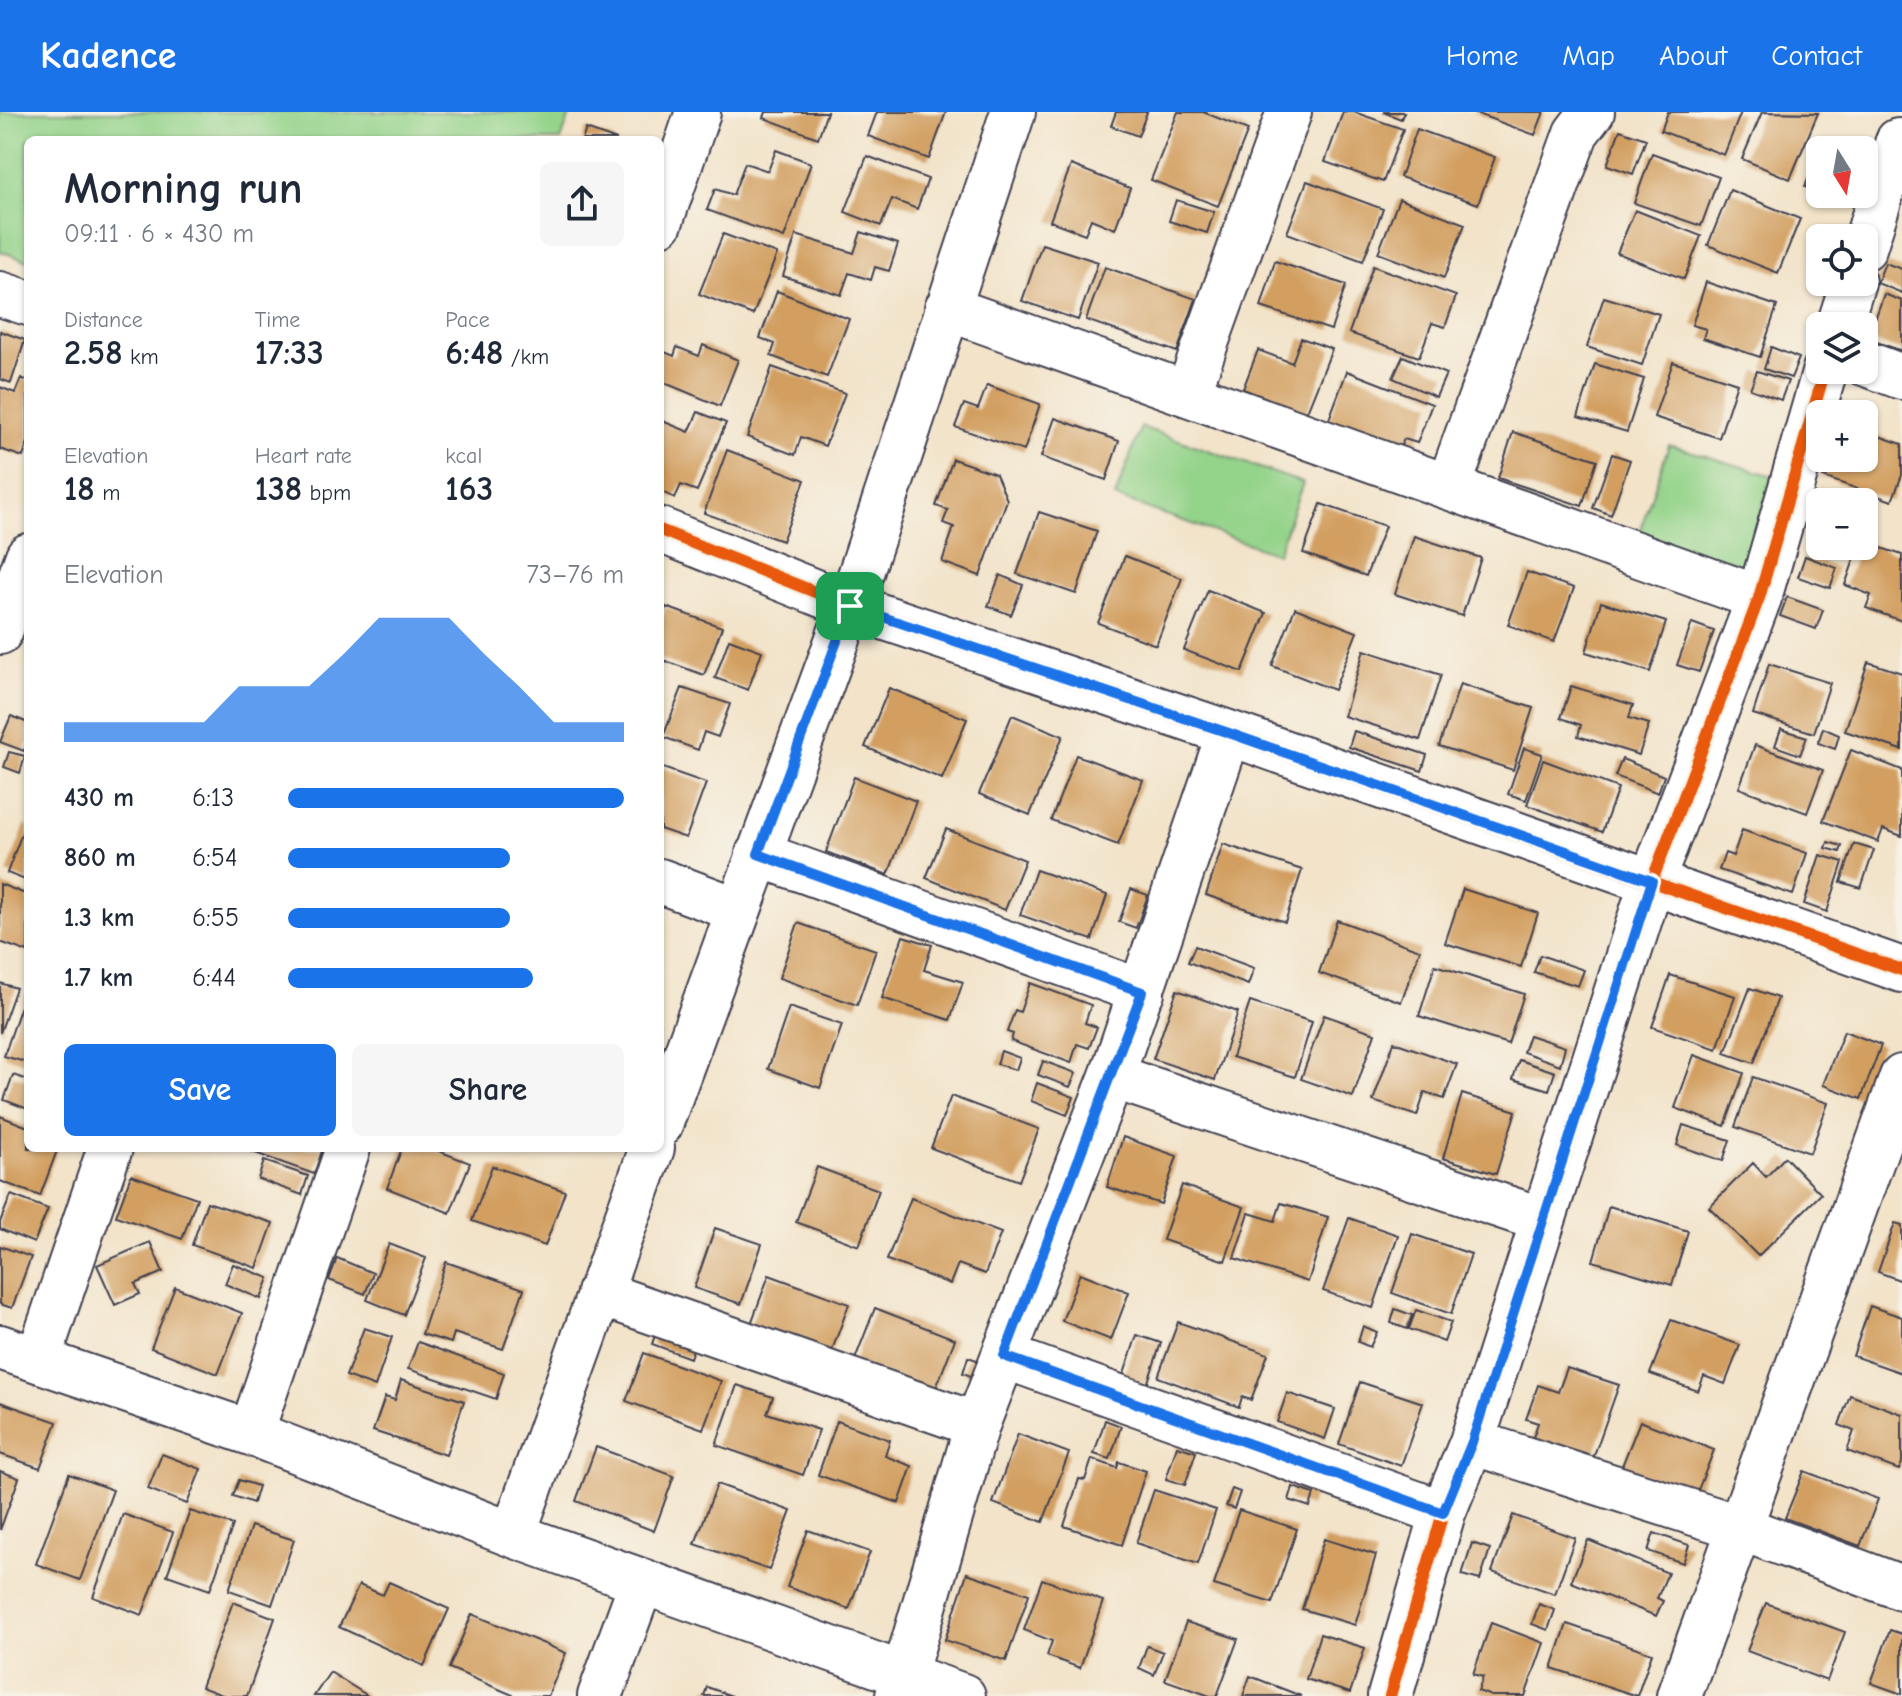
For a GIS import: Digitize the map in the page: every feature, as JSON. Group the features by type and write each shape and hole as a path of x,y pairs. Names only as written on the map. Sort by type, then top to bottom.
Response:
{"street":[{"path":"664,211 698,112"},
{"path":"664,1114 850,606 1013,112"},
{"path":"1188,393 1289,112"},
{"path":"1449,486 1576,133 1592,112"},
{"path":"1872,224 1898,141 1902,142"},
{"path":"0,294 24,302"},
{"path":"947,308 1759,598"},
{"path":"1878,368 1902,377"},
{"path":"1390,1696 1443,1513 1472,1442 1652,881 1759,598 1821,384"},
{"path":"664,532 850,606 1229,733 1902,970"},
{"path":"24,567 0,633 24,644"},
{"path":"901,1686 977,1425 1112,1076 1229,733"},
{"path":"758,854 1142,992"},
{"path":"664,882 738,910"},
{"path":"1112,1076 1543,1220"},
{"path":"1679,1696 1902,1077"},
{"path":"108,1152 19,1354 251,1433 513,1535 642,1581 901,1686 963,1696"},
{"path":"251,1433 347,1152"},
{"path":"513,1535 651,1152"},
{"path":"599,1293 977,1425"},
{"path":"1004,1356 1443,1513"},
{"path":"1472,1442 1738,1527 1902,1588"},
{"path":"600,1696 642,1581"}],"green space":[{"path":"0,112 571,112 562,136 24,136 24,260 0,251"},
{"path":"1141,427 1303,483 1277,554 1115,497"},
{"path":"1669,445 1773,476 1743,565 1639,533"}],"building":[{"path":"766,112 827,112 818,138 764,118"},
{"path":"877,112 946,112 929,159 868,136"},
{"path":"1116,112 1147,112 1138,136 1111,126"},
{"path":"1178,112 1203,112 1248,130 1218,206 1151,180"},
{"path":"1343,112 1354,112 1403,129 1383,182 1325,162"},
{"path":"1383,112 1404,112 1401,119"},
{"path":"1472,112 1544,112 1535,135"},
{"path":"1668,112 1741,112 1724,155 1661,131"},
{"path":"1762,112 1818,113 1790,179 1742,159"},
{"path":"586,129 606,136 583,136"},
{"path":"1417,129 1495,157 1478,204 1400,177"},
{"path":"1620,130 1646,139 1633,174 1607,165"},
{"path":"776,150 811,163 784,238 707,210 715,189 733,195 745,163 768,171"},
{"path":"1652,153 1719,177 1701,226 1634,203"},
{"path":"867,156 928,179 917,209 892,199 881,226 845,212"},
{"path":"1071,165 1130,188 1115,229 1091,219 1085,234 1050,221"},
{"path":"1307,181 1383,209 1363,261 1287,233"},
{"path":"1730,190 1800,219 1778,273 1708,245"},
{"path":"1399,199 1465,224 1444,278 1378,253"},
{"path":"1176,200 1214,212 1207,233 1169,221"},
{"path":"1635,210 1701,236 1684,279 1617,253"},
{"path":"861,232 898,244 889,271 875,267 871,280 849,273 841,295 783,276 796,235 854,253"},
{"path":"723,234 777,254 753,315 699,294"},
{"path":"1042,244 1098,262 1078,320 1022,301"},
{"path":"1275,261 1346,285 1331,330 1261,307"},
{"path":"1885,263 1902,269 1902,293 1878,283"},
{"path":"1373,266 1456,296 1445,327 1432,323 1419,357 1349,333"},
{"path":"1105,267 1196,299 1177,352 1086,320"},
{"path":"1706,282 1777,306 1760,357 1703,338 1706,329 1692,325"},
{"path":"777,291 849,319 827,377 771,356 775,344 760,338"},
{"path":"1884,294 1902,301 1902,351 1878,343 1878,312"},
{"path":"1604,297 1659,314 1642,365 1587,347"},
{"path":"0,331 24,340 24,343 11,383 0,379"},
{"path":"1301,338 1332,349 1306,414 1243,389 1258,350 1292,363"},
{"path":"703,345 738,360 720,406 664,383 664,352 674,356 677,347 699,356"},
{"path":"1771,347 1799,358 1791,378 1764,369"},
{"path":"1403,356 1446,374 1436,397 1393,378"},
{"path":"1673,362 1737,383 1719,438 1654,417"},
{"path":"1595,364 1644,379 1627,432 1578,417"},
{"path":"772,367 845,393 825,446 801,437 795,455 747,437"},
{"path":"1347,371 1432,404 1417,443 1404,439 1399,449 1328,422"},
{"path":"1757,371 1788,381 1781,400 1750,389"},
{"path":"21,378 24,379 23,457 0,449 0,387 15,393"},
{"path":"987,385 1040,404 1024,451 955,427 964,404 978,409"},
{"path":"698,412 726,423 697,491 681,485 675,498 664,493 664,422 689,432"},
{"path":"1055,418 1119,441 1106,480 1041,457"},
{"path":"1513,432 1597,460 1582,506 1498,478"},
{"path":"1878,436 1902,444 1902,475 1892,501 1878,496 1878,488 1855,488 1823,477 1825,472 1878,472"},
{"path":"727,450 805,480 782,541 704,513"},
{"path":"1612,454 1630,460 1611,515 1593,508"},
{"path":"953,459 996,474 1007,500 980,576 942,562 954,527 943,523 948,510 936,506"},
{"path":"1321,504 1385,526 1366,576 1303,553"},
{"path":"1039,512 1097,531 1076,594 1017,574"},
{"path":"1414,536 1481,558 1462,616 1395,594"},
{"path":"1878,547 1902,555 1902,621 1866,608 1871,595 1845,585 1854,560 1878,560"},
{"path":"1125,556 1182,578 1156,645 1098,623"},
{"path":"1805,556 1806,560 1816,560 1837,568 1830,588 1798,577"},
{"path":"1527,572 1574,588 1554,642 1508,625"},
{"path":"1000,575 1023,585 1011,615 988,606"},
{"path":"1208,590 1266,613 1242,672 1184,650"},
{"path":"1787,597 1823,610 1816,629 1780,616"},
{"path":"1601,602 1666,622 1650,672 1586,652"},
{"path":"666,607 722,627 704,675 664,660"},
{"path":"1295,608 1357,632 1334,690 1272,666"},
{"path":"1692,623 1714,631 1699,672 1677,665"},
{"path":"729,639 762,651 748,690 715,678"},
{"path":"1364,650 1441,675 1420,740 1344,716"},
{"path":"1868,662 1902,673 1902,750 1845,731"},
{"path":"1769,664 1830,683 1814,733 1753,714"},
{"path":"1460,684 1533,708 1513,770 1439,746"},
{"path":"1571,686 1633,705 1629,718 1649,724 1639,755 1578,736 1581,725 1561,718"},
{"path":"682,688 730,704 718,737 704,732 698,750 664,737"},
{"path":"889,688 967,719 942,779 865,747"},
{"path":"1012,715 1063,736 1030,815 979,794"},
{"path":"11,716 24,721 24,751 0,742"},
{"path":"1823,728 1839,735 1835,749 1818,743"},
{"path":"1781,729 1807,737 1800,755 1775,746"},
{"path":"1354,731 1427,755 1422,771 1349,747"},
{"path":"1755,745 1823,770 1807,813 1739,788"},
{"path":"1524,748 1542,754 1526,800 1508,794"},
{"path":"1851,750 1902,770 1902,836 1883,829 1878,842 1823,821"},
{"path":"9,752 24,756 20,773 4,767"},
{"path":"1076,755 1143,780 1118,845 1051,820"},
{"path":"1622,759 1664,776 1658,793 1615,776"},
{"path":"1543,760 1618,788 1602,832 1527,805"},
{"path":"664,768 706,783 686,838 664,830"},
{"path":"854,777 916,801 888,875 826,852"},
{"path":"24,828 24,879 7,873"},
{"path":"946,829 1025,860 1005,910 926,878"},
{"path":"1742,830 1807,853 1793,895 1719,870 1725,853 1733,856"},
{"path":"1828,842 1842,846 1840,852 1826,848"},
{"path":"1223,844 1302,870 1285,922 1206,895"},
{"path":"1854,844 1874,850 1861,888 1841,882"},
{"path":"1820,855 1843,862 1827,912 1804,904"},
{"path":"1036,870 1107,895 1092,940 1020,915"},
{"path":"0,884 24,893 24,951 0,942"},
{"path":"1131,889 1148,895 1136,928 1119,922"},
{"path":"1463,889 1538,913 1521,967 1445,943"},
{"path":"1337,920 1420,950 1401,1002 1319,973"},
{"path":"798,923 876,950 857,1005 779,978"},
{"path":"903,936 932,945 924,970 963,982 950,1020 882,998"},
{"path":"1195,946 1254,968 1248,985 1188,962"},
{"path":"1540,955 1584,970 1578,986 1534,972"},
{"path":"1435,965 1524,994 1508,1044 1419,1016"},
{"path":"1670,975 1735,996 1717,1049 1652,1027"},
{"path":"0,983 16,988 0,1033"},
{"path":"1030,983 1091,1005 1085,1023 1097,1027 1089,1048 1077,1044 1071,1063 1011,1041 1013,1034 1007,1032 1015,1010 1020,1012"},
{"path":"1750,988 1778,998 1754,1063 1725,1053"},
{"path":"1177,990 1238,1012 1215,1080 1153,1059"},
{"path":"24,997 24,1062 4,1056"},
{"path":"1250,1002 1312,1022 1295,1077 1232,1057"},
{"path":"789,1007 842,1025 820,1088 768,1069"},
{"path":"1324,1015 1375,1033 1353,1097 1301,1079"},
{"path":"1844,1031 1881,1045 1861,1099 1823,1085"},
{"path":"1529,1035 1565,1047 1560,1065 1523,1052"},
{"path":"1394,1042 1457,1064 1444,1099 1425,1092 1417,1116 1373,1101"},
{"path":"1001,1051 1020,1058 1016,1070 997,1064"},
{"path":"1694,1055 1744,1073 1725,1126 1675,1108"},
{"path":"1519,1060 1555,1072 1549,1090 1513,1079"},
{"path":"1043,1061 1076,1073 1070,1087 1038,1075"},
{"path":"13,1075 24,1079 24,1108 4,1100"},
{"path":"1753,1077 1828,1103 1810,1153 1735,1127"},
{"path":"1037,1083 1074,1097 1067,1115 1031,1101"},
{"path":"1462,1094 1516,1111 1496,1174 1443,1158"},
{"path":"951,1096 1039,1129 1019,1181 931,1148"},
{"path":"0,1116 24,1125 24,1152 56,1152 40,1196 0,1181"},
{"path":"1683,1125 1730,1140 1723,1161 1677,1145"},
{"path":"1123,1137 1177,1156 1161,1204 1107,1187"},
{"path":"252,1152 322,1152 314,1174"},
{"path":"400,1152 441,1152 470,1163 450,1213 387,1188"},
{"path":"1785,1157 1821,1194 1758,1256 1709,1207 1753,1163 1766,1177"},
{"path":"264,1161 308,1176 302,1195 258,1179"},
{"path":"492,1166 565,1191 545,1246 472,1221"},
{"path":"817,1167 879,1190 859,1246 796,1222"},
{"path":"131,1175 197,1198 182,1239 116,1216"},
{"path":"1182,1185 1244,1207 1225,1261 1163,1240"},
{"path":"11,1195 48,1209 34,1243 0,1229"},
{"path":"911,1198 1001,1233 985,1274 958,1264 950,1284 887,1260"},
{"path":"207,1202 273,1223 257,1268 192,1245"},
{"path":"1281,1203 1328,1217 1308,1282 1234,1258 1249,1213 1275,1221"},
{"path":"1609,1206 1688,1231 1672,1285 1593,1261"},
{"path":"1349,1218 1398,1235 1373,1308 1323,1291"},
{"path":"1895,1223 1902,1225 1902,1281 1878,1272"},
{"path":"715,1228 762,1244 741,1304 694,1288"},
{"path":"1412,1234 1471,1254 1451,1314 1392,1293"},
{"path":"150,1242 163,1272 135,1284 140,1294 115,1305 97,1265"},
{"path":"389,1244 426,1258 404,1315 367,1300"},
{"path":"0,1246 31,1257 12,1308 0,1304"},
{"path":"337,1258 373,1273 365,1294 329,1280"},
{"path":"446,1262 524,1289 503,1349 454,1333 451,1343 422,1334"},
{"path":"233,1264 269,1278 261,1299 225,1284"},
{"path":"1080,1273 1129,1292 1111,1340 1062,1321"},
{"path":"769,1275 849,1304 831,1353 751,1324"},
{"path":"175,1287 242,1313 218,1374 151,1348"},
{"path":"1870,1306 1902,1317 1902,1373 1853,1356"},
{"path":"875,1308 955,1339 934,1393 854,1362"},
{"path":"1395,1309 1412,1315 1407,1329 1391,1323"},
{"path":"1416,1310 1451,1322 1444,1342 1409,1329"},
{"path":"1671,1320 1740,1345 1725,1384 1704,1376 1698,1391 1650,1374"},
{"path":"1178,1322 1268,1354 1251,1400 1242,1397 1239,1407 1158,1377"},
{"path":"659,1324 697,1338 690,1358 652,1344"},
{"path":"1363,1326 1377,1332 1370,1347 1358,1342"},
{"path":"364,1328 392,1337 375,1387 346,1376"},
{"path":"1137,1335 1161,1343 1147,1385 1123,1377"},
{"path":"418,1342 504,1373 496,1399 408,1369"},
{"path":"644,1353 721,1381 703,1429 626,1401"},
{"path":"968,1357 983,1362 976,1378 963,1373"},
{"path":"1567,1368 1619,1385 1592,1461 1532,1440 1538,1423 1526,1419 1538,1385 1558,1392"},
{"path":"401,1380 464,1401 446,1455 373,1431 385,1397 395,1400"},
{"path":"1360,1382 1423,1403 1401,1466 1339,1444"},
{"path":"737,1385 773,1397 767,1413 819,1430 803,1475 716,1445"},
{"path":"1287,1393 1335,1409 1325,1439 1277,1422"},
{"path":"1850,1395 1902,1414 1902,1463 1899,1470 1847,1451 1854,1431 1839,1425"},
{"path":"0,1402 57,1422 40,1468 0,1454"},
{"path":"1105,1420 1121,1426 1110,1459 1094,1454"},
{"path":"837,1421 890,1440 885,1456 912,1466 899,1503 818,1475"},
{"path":"1640,1421 1714,1450 1696,1495 1622,1466"},
{"path":"1018,1434 1069,1453 1043,1522 993,1503"},
{"path":"1177,1446 1196,1452 1185,1485 1166,1479"},
{"path":"596,1447 674,1476 654,1531 576,1501"},
{"path":"162,1454 201,1469 187,1504 148,1489"},
{"path":"1092,1459 1117,1468 1119,1462 1146,1471 1122,1545 1064,1526 1079,1479 1085,1480"},
{"path":"0,1471 19,1478 0,1530"},
{"path":"1804,1471 1878,1499 1860,1546 1785,1518"},
{"path":"69,1474 113,1490 80,1580 36,1564"},
{"path":"239,1480 258,1486 253,1503 233,1496"},
{"path":"717,1484 791,1511 769,1570 695,1544"},
{"path":"1293,1487 1314,1494 1310,1507 1289,1500"},
{"path":"1232,1489 1240,1492 1234,1509 1226,1506"},
{"path":"1154,1490 1216,1510 1198,1564 1136,1543"},
{"path":"1239,1510 1297,1529 1272,1603 1214,1585"},
{"path":"190,1511 233,1525 210,1590 167,1575"},
{"path":"123,1514 173,1532 142,1615 93,1597"},
{"path":"1513,1515 1575,1538 1555,1594 1492,1572"},
{"path":"251,1526 294,1540 272,1605 229,1590"},
{"path":"808,1530 870,1552 849,1609 787,1587"},
{"path":"1654,1533 1689,1545 1683,1563 1648,1551"},
{"path":"1324,1539 1376,1555 1355,1625 1302,1609"},
{"path":"1588,1540 1668,1573 1657,1598 1663,1601 1656,1616 1571,1582"},
{"path":"1472,1543 1490,1549 1480,1580 1462,1575"},
{"path":"967,1573 1029,1594 1006,1661 945,1640"},
{"path":"1042,1579 1103,1601 1080,1668 1047,1656 1052,1641 1024,1630"},
{"path":"389,1582 449,1609 424,1666 339,1627 359,1585 383,1595"},
{"path":"233,1602 275,1618 247,1696 225,1696 201,1687"},
{"path":"1766,1603 1845,1632 1827,1681 1747,1651"},
{"path":"1539,1604 1555,1610 1548,1630 1532,1624"},
{"path":"472,1614 566,1653 548,1696 515,1696 449,1668"},
{"path":"1186,1622 1238,1639 1217,1696 1165,1680"},
{"path":"1491,1623 1544,1643 1525,1696 1491,1696 1478,1691 1483,1677 1473,1674"},
{"path":"1567,1624 1652,1653 1637,1696 1552,1668"},
{"path":"1890,1630 1902,1634 1902,1694 1871,1683"},
{"path":"1320,1634 1365,1648 1350,1693 1306,1679"},
{"path":"1147,1646 1163,1652 1154,1675 1139,1668"},
{"path":"330,1672 368,1696 314,1696"},
{"path":"1250,1676 1301,1696 1243,1696"},
{"path":"707,1687 732,1696 704,1696"}],"cycle path":[{"path":"1390,1696 1443,1513 1472,1442 1652,881 1759,598 1821,384"},
{"path":"664,532 850,606 1229,733 1902,970"}],"route":[{"path":"850,606 1229,733 1652,881 1472,1442 1443,1513 1004,1356 1142,992 758,854 850,606"}]}
